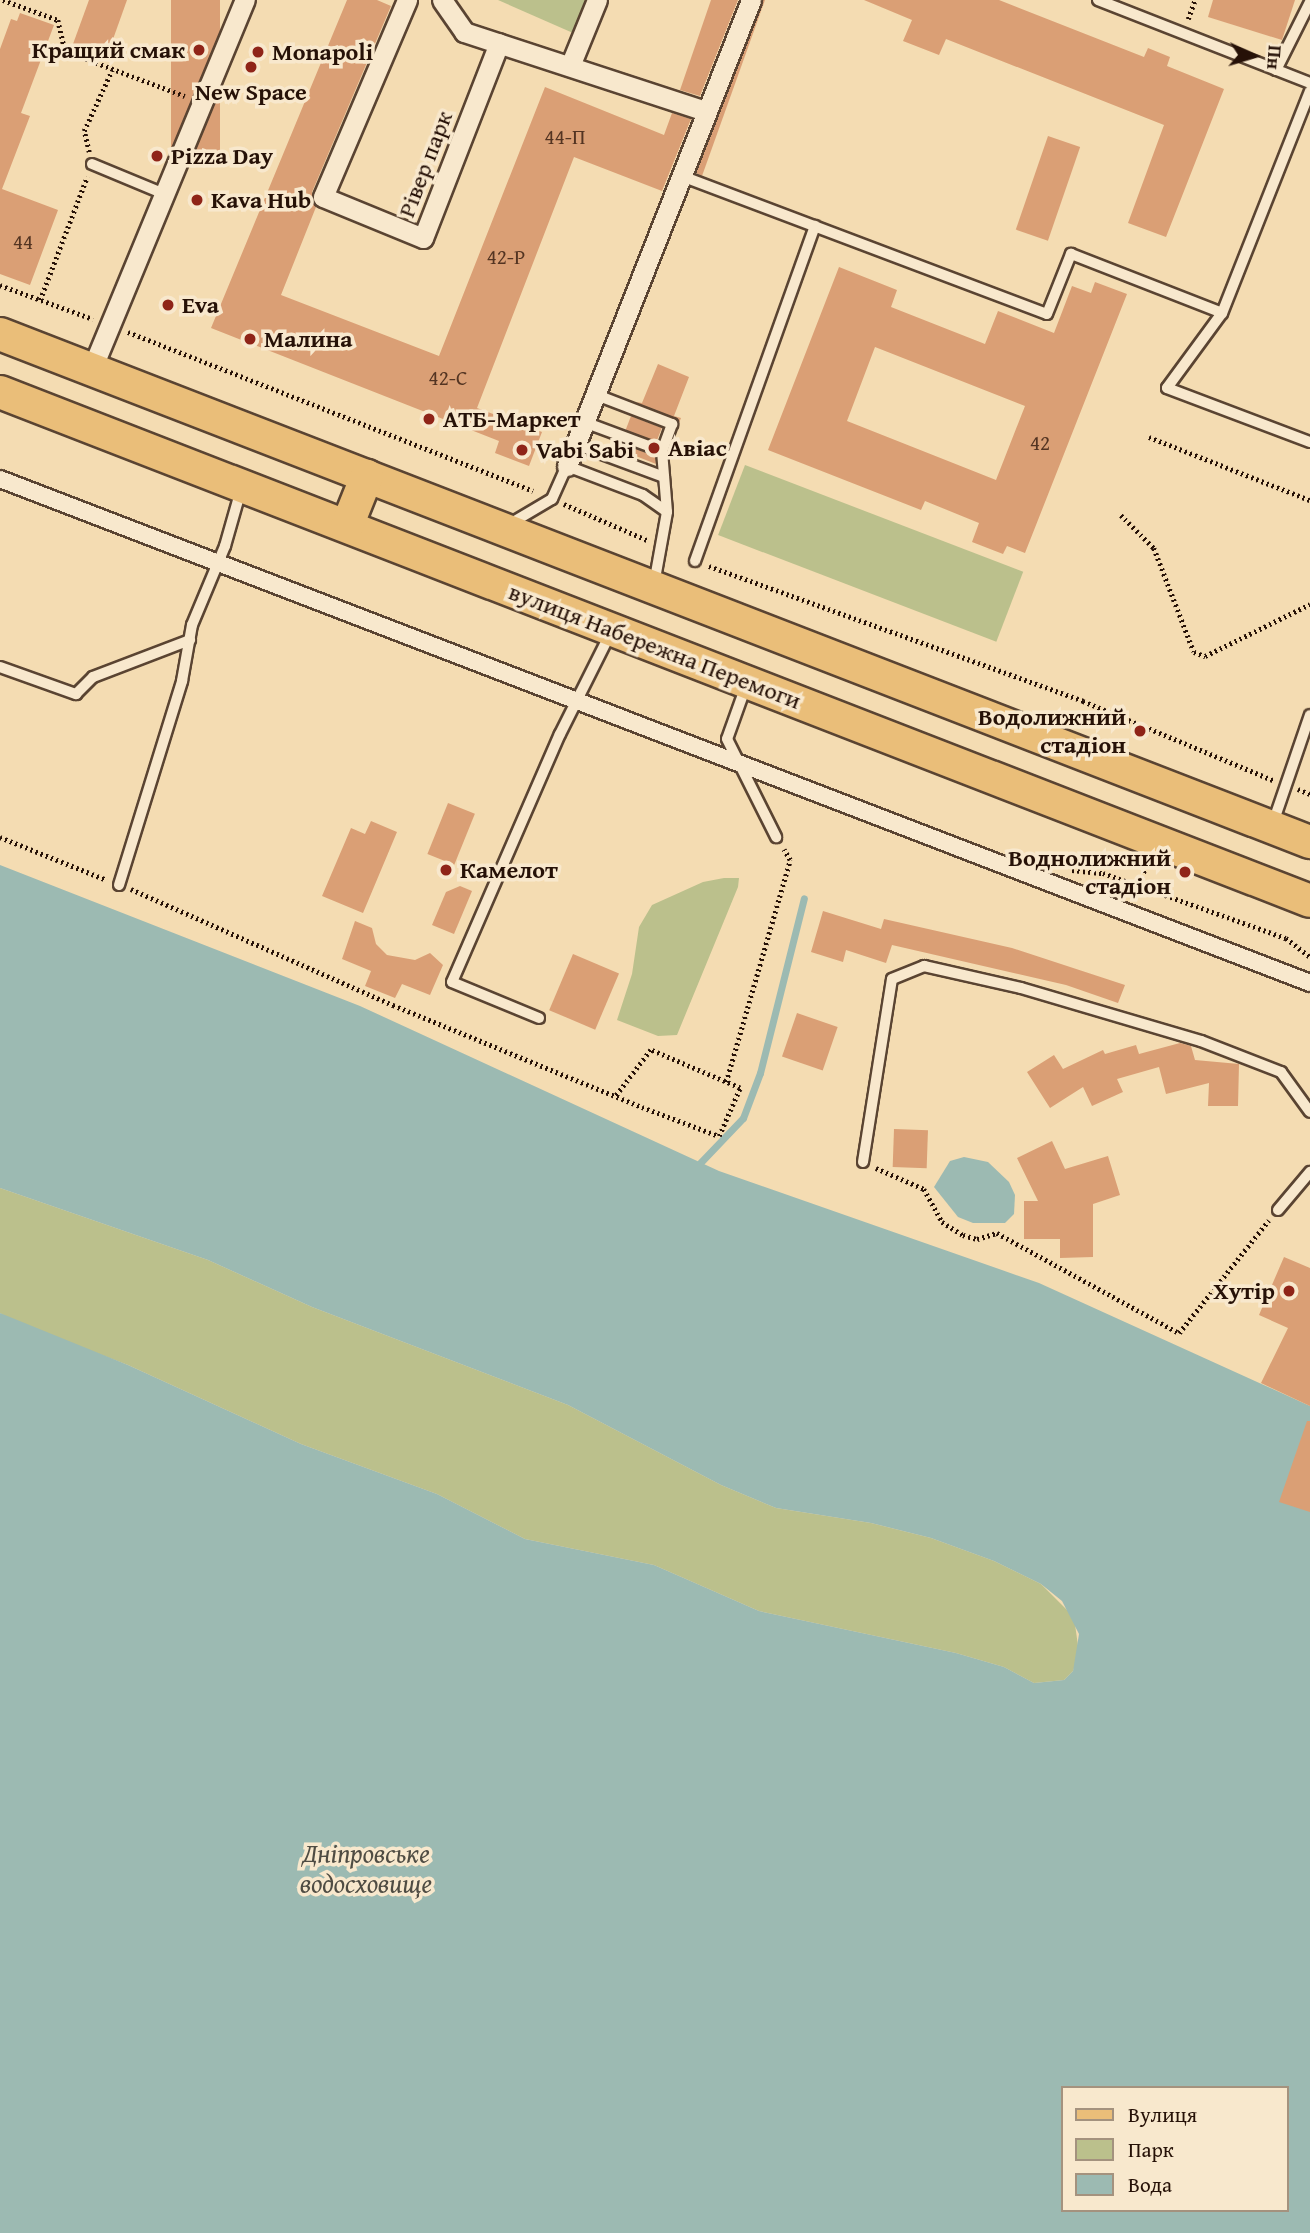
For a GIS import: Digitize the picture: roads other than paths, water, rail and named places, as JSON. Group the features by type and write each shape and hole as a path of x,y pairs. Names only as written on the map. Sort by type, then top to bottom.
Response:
{"main road":[{"path":"0,334 1310,842"},
{"path":"72,420 91,371"},
{"name":"вулиця Набережна Перемоги","path":"0,392 1310,901"},
{"path":"347,526 367,476"},
{"path":"942,757 962,707"}],"street":[{"path":"91,371 245,0"},
{"name":"Рівер парк","path":"407,0 323,197 423,238 499,43"},
{"path":"442,0 464,33 705,111"},
{"path":"577,69 597,0"},
{"path":"567,466 678,175 751,0"},
{"path":"0,480 578,702 734,758 1310,983"}],"lane":[{"path":"1098,0 1310,83"},
{"path":"1276,70 1310,2"},
{"path":"1310,91 1222,313 1167,388 1310,442"},
{"path":"92,163 164,194"},
{"path":"678,175 1047,314 1072,254 1222,313"},
{"path":"695,561 815,226"},
{"path":"594,394 671,424 662,451 667,512 654,588"},
{"path":"584,422 662,451"},
{"path":"575,444 664,477"},
{"path":"501,528 552,499 567,466 643,495 667,512"},
{"path":"119,885 182,681 190,640 242,486"},
{"path":"539,1018 452,982 611,630"},
{"path":"0,667 76,694 93,677 190,640"},
{"path":"747,682 727,739 734,758 776,837"},
{"path":"1271,827 1310,715"},
{"path":"863,1162 892,979 924,966 1058,998 1201,1041 1281,1072 1310,1112"},
{"path":"1278,1210 1310,1172"}],"water":[{"name":"Дніпровське водосховище","path":"0,865 360,1006 719,1171 1039,1283 1310,1406 1310,2233 0,2233 0,1313 128,1365 301,1444 437,1494 525,1539 654,1565 759,1611 956,1653 1004,1667 1034,1683 1064,1680 1073,1671 1079,1634 1062,1601 1041,1584 994,1561 931,1538 871,1523 776,1508 721,1485 568,1405 312,1307 208,1260 0,1188"},
{"path":"964,1157 988,1162 1009,1182 1015,1195 1014,1214 1005,1223 973,1223 958,1217 934,1187 950,1161"}],"waterway":[{"path":"700,1163 743,1118 760,1073 804,898"}],"place":[{"name":"Кращий смак","path":"199,50"},
{"name":"Monapoli","path":"258,52"},
{"name":"New Space","path":"251,67"},
{"name":"Pizza Day","path":"157,156"},
{"name":"Kava Hub","path":"197,200"},
{"name":"Eva","path":"168,305"},
{"name":"Малина","path":"250,339"},
{"name":"АТБ-Маркет","path":"429,419"},
{"name":"Авіас","path":"654,448"},
{"name":"Vabi Sabi","path":"522,450"},
{"name":"Водолижний стадіон","path":"1140,731"},
{"name":"Камелот","path":"446,870"},
{"name":"Воднолижний стадіон","path":"1185,872"},
{"name":"Хутір","path":"1289,1291"}]}
